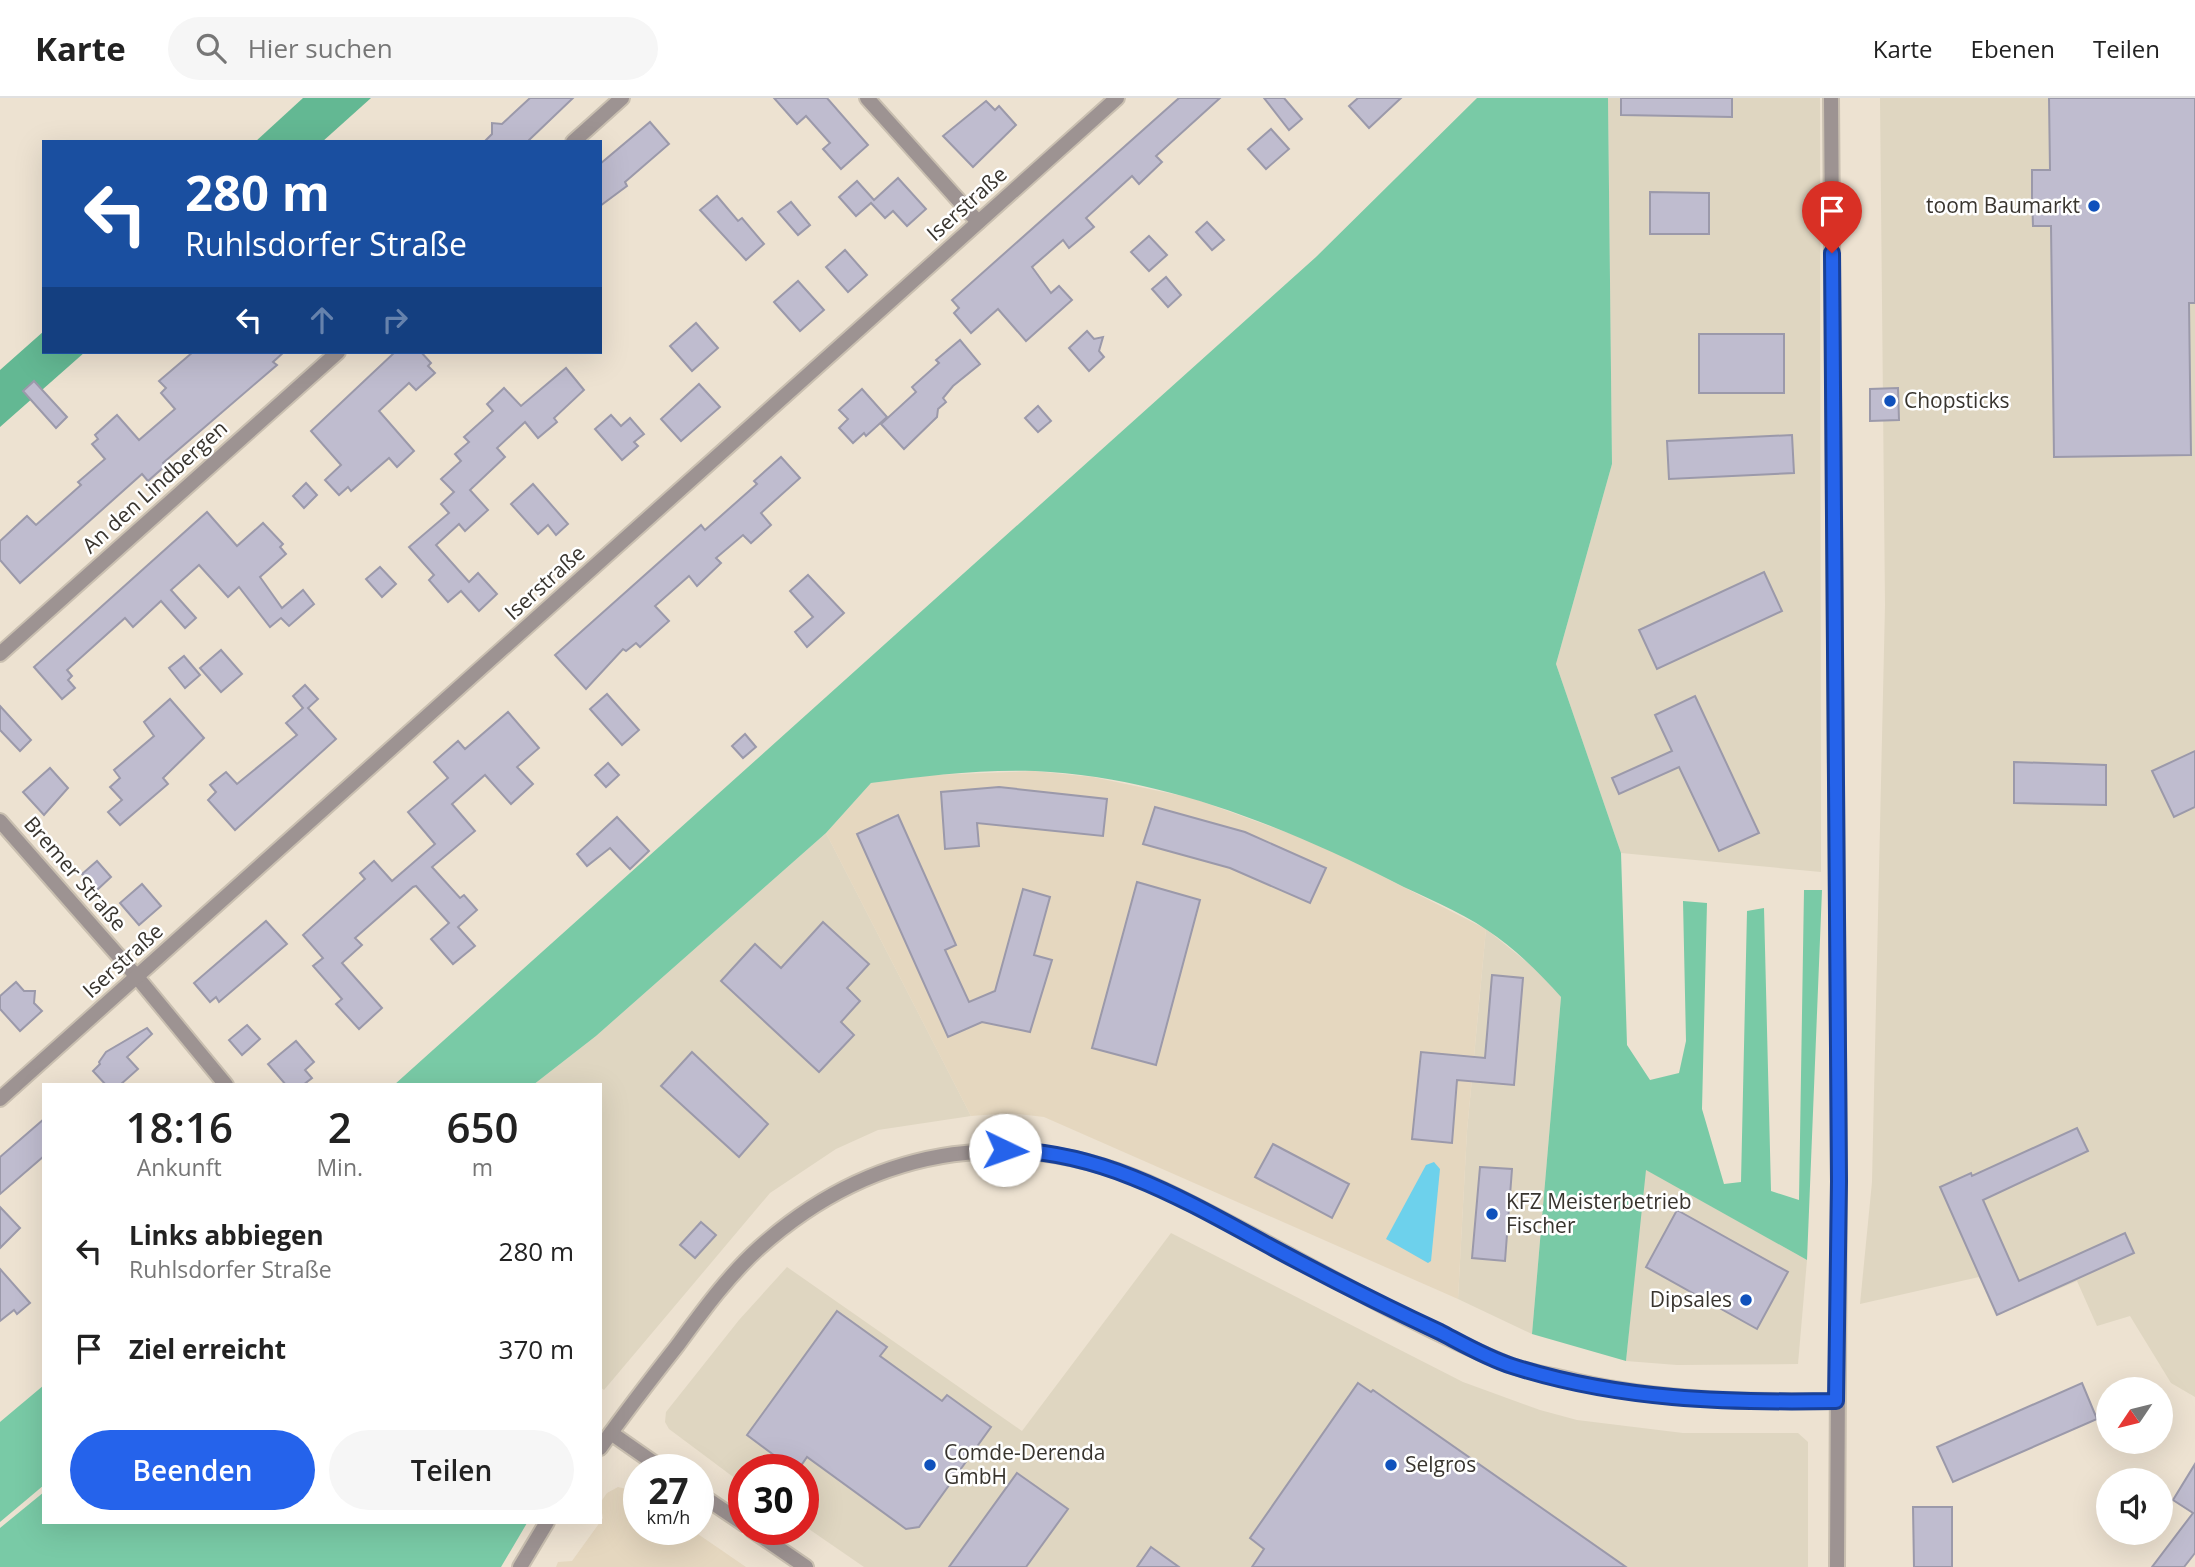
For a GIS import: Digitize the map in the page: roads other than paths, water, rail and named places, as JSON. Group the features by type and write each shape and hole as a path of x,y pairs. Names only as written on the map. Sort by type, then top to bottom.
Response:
{"street":[{"path":"575,140 622,98"},
{"path":"867,98 978,222"},
{"name":"Iserstraße","path":"0,1099 1117,98"},
{"path":"1831,98 1839,1181 1837,1567"},
{"name":"An den Lindbergen","path":"0,654 336,354"},
{"name":"Bremer Straße","path":"0,821 137,977 224,1083"},
{"path":"602,1445 707,1306 755,1251 783,1228 840,1189 880,1171 943,1155 986,1150 1054,1153 1106,1166 1164,1190 1390,1309 1510,1366 1640,1395 1721,1402 1836,1401"},
{"path":"611,1433 641,1454"},
{"path":"520,1567 546,1524"},
{"path":"774,1545 806,1567"}],"water":[{"path":"1434,1162 1440,1169 1431,1261 1428,1263 1386,1239 1426,1165"}],"place":[{"name":"toom Baumarkt","path":"2094,206"},
{"name":"Chopsticks","path":"1890,401"},
{"name":"KFZ Meisterbetrieb Fischer","path":"1492,1214"},
{"name":"Dipsales","path":"1746,1300"},
{"name":"Comde-Derenda GmbH","path":"930,1465"},
{"name":"Selgros","path":"1391,1465"}]}
